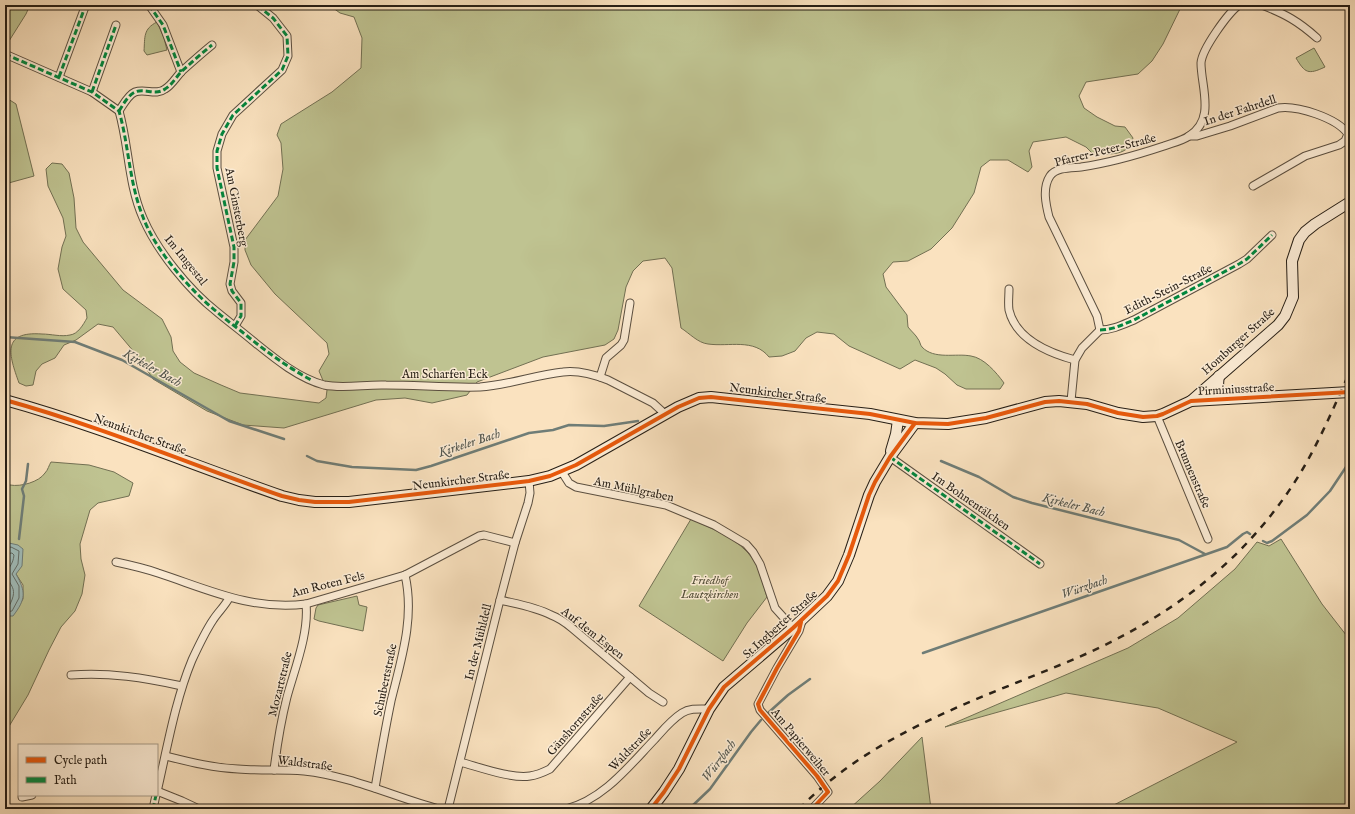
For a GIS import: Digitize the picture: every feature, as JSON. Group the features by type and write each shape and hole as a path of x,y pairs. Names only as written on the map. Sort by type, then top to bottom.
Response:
{"main road":[{"name":"Homburger Straße","path":"1191,401 1278,325 1285,316 1293,297 1292,261 1300,240 1305,232 1326,216 1350,202"},
{"path":"1219,376 1218,388 1227,399"},
{"name":"Pirminiusstraße","path":"915,423 959,423 986,418 1045,402 1059,401 1071,402 1130,416 1143,417 1157,416 1191,401 1350,392"},
{"name":"Neunkircher Straße","path":"5,400 123,437 264,489 299,500 332,503 364,501 529,481 562,472 665,414 691,401 711,397 870,414 915,423"},
{"name":"St.Ingberter Straße","path":"890,457 898,420"},
{"name":"St.Ingberter Straße","path":"651,809 679,769 709,709 724,686 802,620 827,596 838,581 849,555 869,495 890,457 915,423"}],"street":[{"path":"149,5 170,41 181,72"},
{"name":"Am Ginsterberg","path":"235,326 241,316 241,303 232,291 230,284 234,262 234,247 217,168 217,151 222,134 233,115 282,70 288,56 287,36 273,18 257,5"},
{"name":"Pfarrer-Peter-Straße","path":"1100,330 1097,316 1049,218 1046,204 1046,192 1050,176 1054,172 1062,169 1091,166 1123,159 1164,146 1189,136 1200,124 1206,108 1201,62 1206,48 1233,10 1239,5"},
{"path":"1262,5 1289,16 1317,38"},
{"path":"59,77 85,7"},
{"path":"92,92 116,25"},
{"path":"5,54 92,92 119,111 132,94 136,92 163,91 181,72 212,44"},
{"name":"In der Fahrdell","path":"1189,136 1197,136 1230,126 1284,107 1303,110 1330,120 1339,124 1348,134 1348,138 1339,145 1305,156 1253,186"},
{"name":"Im Imgestal","path":"119,111 135,196 147,225 164,255 216,312 287,366 313,381"},
{"name":"Edith-Stein-Straße","path":"1100,330 1118,327 1134,320 1222,274 1247,259 1272,235"},
{"path":"1009,289 1009,310 1020,332 1027,338 1054,353 1075,360"},
{"path":"600,377 606,358 621,345 624,340 630,303"},
{"path":"1071,402 1075,360 1082,348 1100,330"},
{"name":"Am Scharfen Eck","path":"313,381 326,385 340,386 385,385 467,387 493,386 565,372 575,372 600,377 653,403 665,414"},
{"path":"5,379 5,387"},
{"name":"Brunnenstraße","path":"1157,416 1208,539"},
{"name":"Im Bohnentälchen","path":"890,457 1040,564"},
{"name":"Am Mühlgraben","path":"562,472 569,483 576,487 666,506 714,525 746,544 760,564 775,608 793,628"},
{"name":"In der Mühldell","path":"448,809 500,600 515,543 528,503 530,493 529,481"},
{"name":"Am Roten Fels","path":"116,562 140,567 229,598 292,606 306,604 405,575 479,536 484,535 515,543"},
{"name":"Schubertstraße","path":"375,788 406,633 408,593 405,575"},
{"path":"158,788 182,686 192,659 213,620 229,598"},
{"name":"Auf dem Espen","path":"500,600 540,610 561,620 649,693 663,702"},
{"name":"Mozartstraße","path":"274,770 287,699 307,616 306,604"},
{"name":"Am Papierweiher","path":"802,620 799,631 758,704 764,715 817,776 828,792 812,809"},
{"path":"71,675 91,674 127,676 182,686"},
{"name":"Gänshornstraße","path":"460,762 519,777 540,774 550,769 630,677"},
{"name":"Waldstraße","path":"566,809 577,806 591,799 606,788 668,725 682,713 698,708 709,709"},
{"name":"Waldstraße","path":"166,756 222,768 305,771 326,775 375,788 412,802 439,809"},
{"path":"158,792 199,809"},
{"path":"22,797 27,796"},
{"path":"153,809 156,796"}],"green space":[{"path":"5,5 30,5 26,14 5,45"},
{"path":"329,5 1182,5 1163,44 1152,61 1138,74 1086,82 1079,96 1084,108 1097,117 1115,126 1125,127 1133,138 1131,144 1127,148 1118,153 1094,155 1086,147 1066,137 1033,142 1029,151 1032,167 1028,172 1008,160 990,160 981,167 974,193 952,228 931,249 908,261 893,262 883,274 886,287 907,315 908,327 922,347 927,351 939,355 965,355 976,357 993,370 1004,383 1000,389 966,389 957,385 936,368 915,360 900,369 849,346 834,334 817,332 806,338 795,351 782,356 769,357 763,351 749,345 716,345 704,343 697,340 681,328 672,268 665,258 643,261 633,271 626,287 618,330 614,339 605,345 543,357 477,382 467,395 432,403 405,398 376,400 284,428 243,425 207,411 153,379 140,359 113,327 98,324 76,340 64,345 55,358 42,364 36,371 33,385 26,386 19,383 11,354 11,347 14,341 20,336 29,334 67,336 80,329 87,318 86,310 63,289 58,269 62,247 66,236 63,218 48,186 46,169 52,163 62,164 69,173 74,198 76,228 83,242 123,290 162,319 171,337 173,351 180,362 194,373 240,393 319,403 326,398 327,390 319,371 329,354 327,343 275,294 251,265 245,250 245,240 278,196 283,169 281,143 277,135 281,124 332,92 361,68 362,38 354,17 340,13"},
{"path":"157,22 164,38 167,50 147,55 144,51 146,34 149,28"},
{"path":"1314,48 1325,67 1311,72 1305,70 1296,58"},
{"path":"5,97 16,104 34,176 5,184"},
{"path":"51,462 89,465 114,472 133,483 129,496 98,503 90,510 80,544 81,559 85,575 82,594 75,611 61,627 28,695 5,733 5,616 13,615 23,599 23,585 16,574 10,543 5,547 5,490 10,485 24,484 39,479 46,472"},
{"name":"Friedhof Lautzkirchen","path":"691,519 725,535 747,552 758,568 767,597 747,623 723,661 639,606"},
{"path":"1281,539 1322,604 1350,640 1350,809 1106,809 1237,742 1158,708 1066,693 945,727 1128,648 1178,618 1235,569 1257,542 1269,546"},
{"path":"357,596 359,605 367,607 363,631 314,619 318,605"},
{"path":"922,737 931,809 849,809 880,781"}],"water":[{"path":"9,543 18,545 23,549 22,566 16,574 22,586 23,595 20,605 13,616 5,616 5,547"}],"waterway":[{"path":"5,304 7,320"},
{"name":"Kirkeler Bach","path":"5,337 75,342 122,360 229,421 284,439"},
{"name":"Kirkeler Bach","path":"307,456 317,461 352,467 416,470 529,433 553,430 569,425 604,426 638,421"},
{"name":"Kirkeler Bach","path":"941,461 979,477 1013,497 1179,540 1205,554"},
{"name":"Würzbach","path":"1263,541 1267,543 1272,541 1307,515 1330,491 1350,461"},
{"path":"19,539 24,496 22,489 26,481 28,464"},
{"name":"Würzbach","path":"923,653 1227,547 1243,534 1247,532 1250,534"},
{"name":"Würzbach","path":"768,713 788,695 810,679"},
{"name":"Würzbach","path":"689,809 710,789 761,720"}],"railway":[{"path":"799,809 827,783 857,761 889,741 956,708 1096,649 1165,611 1196,589 1226,564 1253,536 1278,506 1315,448 1350,371"}],"marked path":[{"path":"149,5 163,25 181,72"},
{"path":"235,326 241,316 241,303 232,291 230,284 234,262 234,247 217,168 217,151 222,134 233,115 282,70 288,56 287,36 273,18 257,5"},
{"path":"59,77 85,7"},
{"path":"92,92 116,25"},
{"path":"119,111 132,93 139,91 162,91 212,45"},
{"path":"5,54 92,92 119,111 138,204 156,243 174,269 196,293 220,315 276,358 313,381"},
{"path":"1100,330 1113,328 1134,320 1239,264 1247,259 1272,235"},
{"path":"890,457 1040,564"},
{"path":"153,809 156,796"}],"cycle path":[{"path":"5,400 110,433 282,496 315,502 349,502 529,481 550,476 576,465 678,407 699,398 711,397 870,414 915,423 948,424 986,418 1045,402 1059,401 1087,404 1118,413 1143,417 1157,416 1191,401 1350,392"},
{"path":"651,809 679,769 709,709 724,687 793,628 827,596 838,581 849,555 869,495 875,482 890,457 915,423"},
{"path":"801,622 799,631 758,704 760,710 817,776 828,792 812,809"}]}
